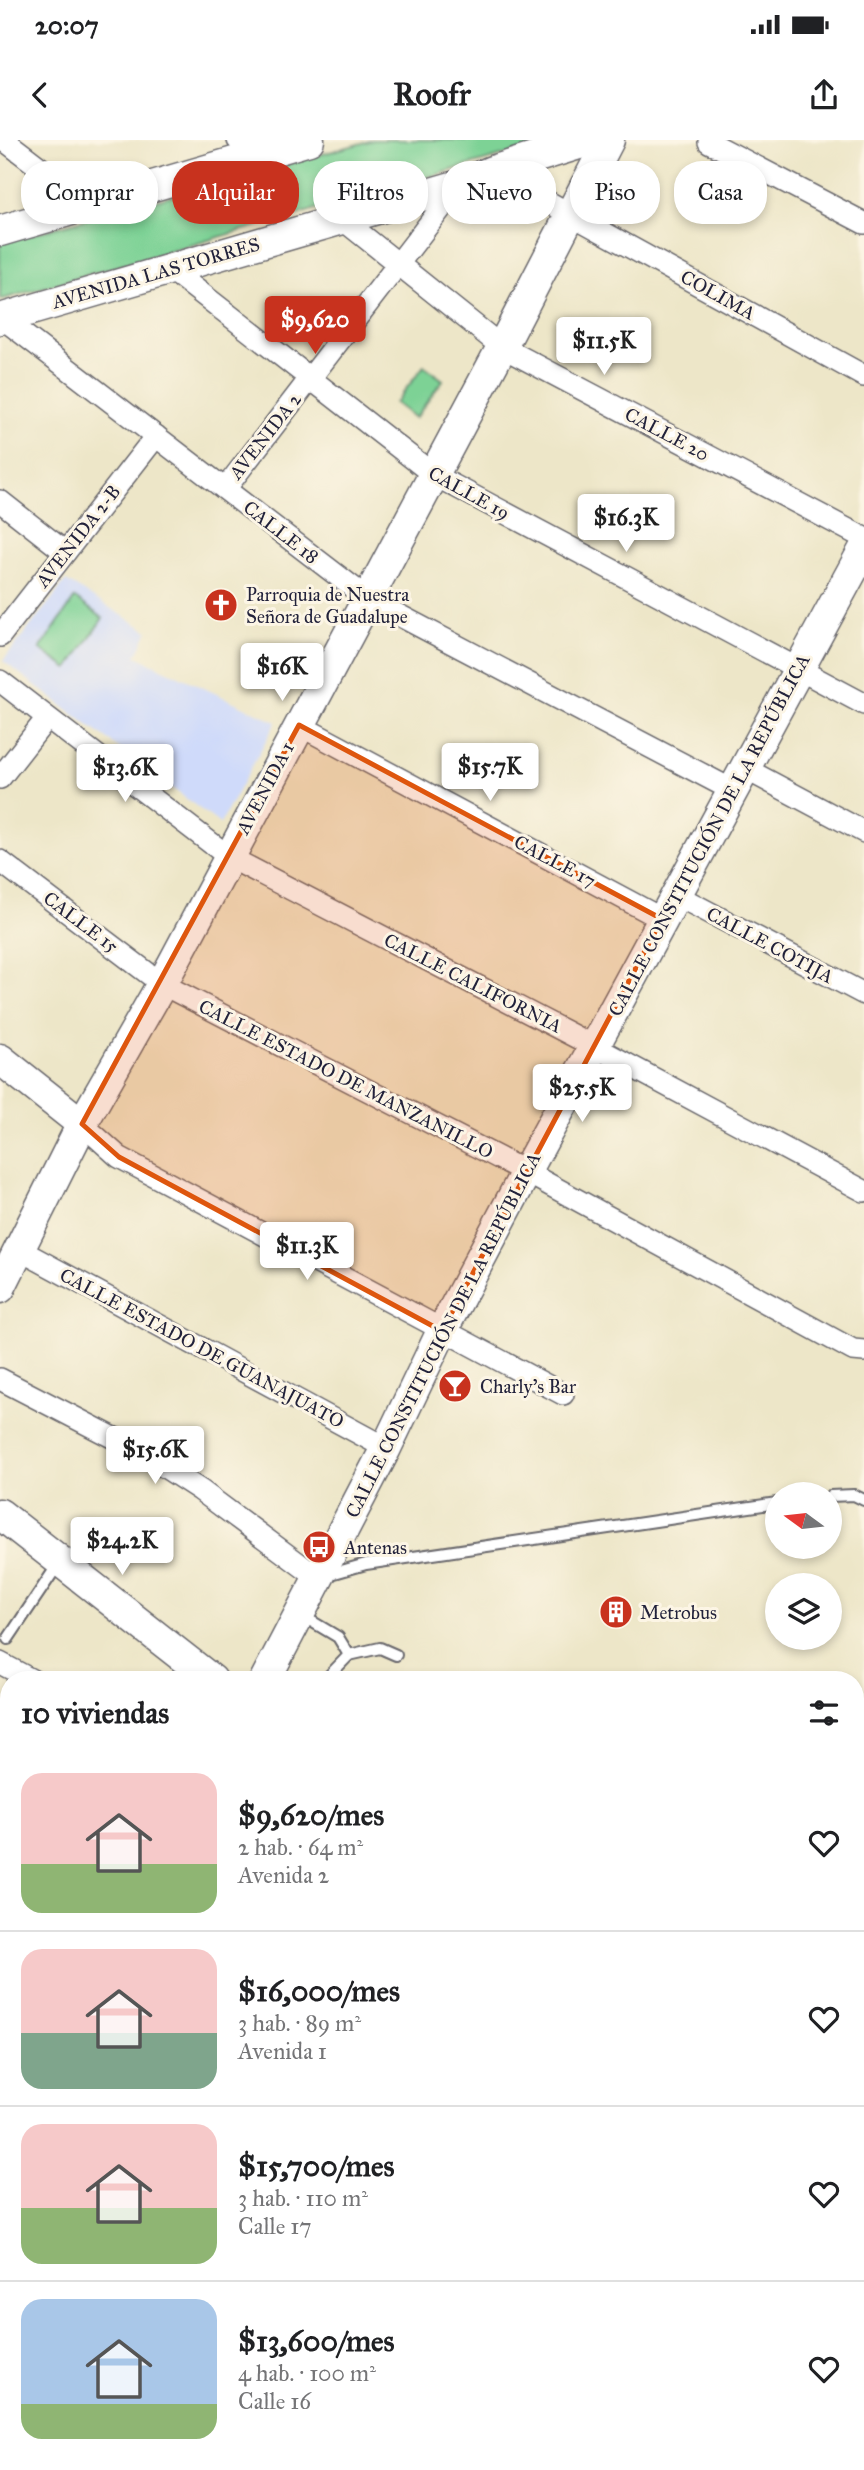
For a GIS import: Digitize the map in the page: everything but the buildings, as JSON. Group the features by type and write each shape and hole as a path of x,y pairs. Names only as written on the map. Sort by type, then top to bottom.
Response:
{"street":[{"path":"4,140 31,161"},
{"path":"158,180 248,148 309,140"},
{"name":"AVENIDA LAS TORRES","path":"524,161 592,140"},
{"name":"AVENIDA 1","path":"598,161 609,140"},
{"path":"709,142 864,223"},
{"name":"AVENIDA 2","path":"225,489 442,207"},
{"name":"AVENIDA 1","path":"0,1288 82,1124 162,984 570,217"},
{"path":"0,230 21,224"},
{"name":"AVENIDA LAS TORRES","path":"1,318 325,224"},
{"name":"CALLE 20","path":"348,224 502,348 864,538"},
{"name":"COLIMA","path":"587,224 864,376"},
{"name":"CALLE 19","path":"170,269 434,475 864,704"},
{"name":"CALLE 18","path":"1,318 368,599 738,779 864,832"},
{"name":"AVENIDA 2-B","path":"0,636 156,436"},
{"path":"0,500 65,552"},
{"name":"CALLE CONSTITUCIÓN DE LA REPÚBLICA","path":"270,1671 526,1171 864,549"},
{"name":"CALLE CALIFORNIA","path":"0,681 229,857 595,1047 864,1191"},
{"path":"0,778 47,718"},
{"name":"CALLE 17","path":"299,725 669,907"},
{"name":"CALLE 15","path":"0,861 162,984"},
{"name":"CALLE COTIJA","path":"669,907 864,994"},
{"name":"CALLE ESTADO DE MANZANILLO","path":"162,984 526,1171 853,1350 864,1351"},
{"path":"0,1059 119,1157 563,1394"},
{"name":"CALLE ESTADO DE GUANAJUATO","path":"18,1249 386,1448"},
{"path":"0,1379 143,1453 200,1490 318,1578"},
{"path":"0,1514 201,1671"}],"lane":[{"path":"842,1496 854,1495 864,1500"},
{"path":"318,1578 366,1564 765,1505"},
{"path":"8,1639 60,1561"},
{"path":"300,1614 338,1637 349,1654"},
{"path":"333,1671 349,1654 380,1648 396,1655"}],"highlighted area":[{"path":"299,725 662,919 442,1331 119,1157 82,1124"}],"shaded area":[{"path":"66,581 148,631 136,656 276,722 220,824 3,661"}],"green space":[{"path":"373,140 557,140 484,161 442,161 442,173 428,177 428,161 313,161 313,210 299,214 297,161"},
{"path":"172,196 172,224 265,224 0,300 0,243 69,224 158,224 158,199"},
{"path":"424,366 443,380 415,418 395,403"},
{"path":"75,598 103,618 68,669 40,649"}],"place":[{"name":"Parroquia de Nuestra Señora de Guadalupe","path":"221,605"},
{"name":"Charly's Bar","path":"455,1386"},
{"name":"Antenas","path":"319,1547"},
{"name":"Metrobus","path":"616,1612"}]}
